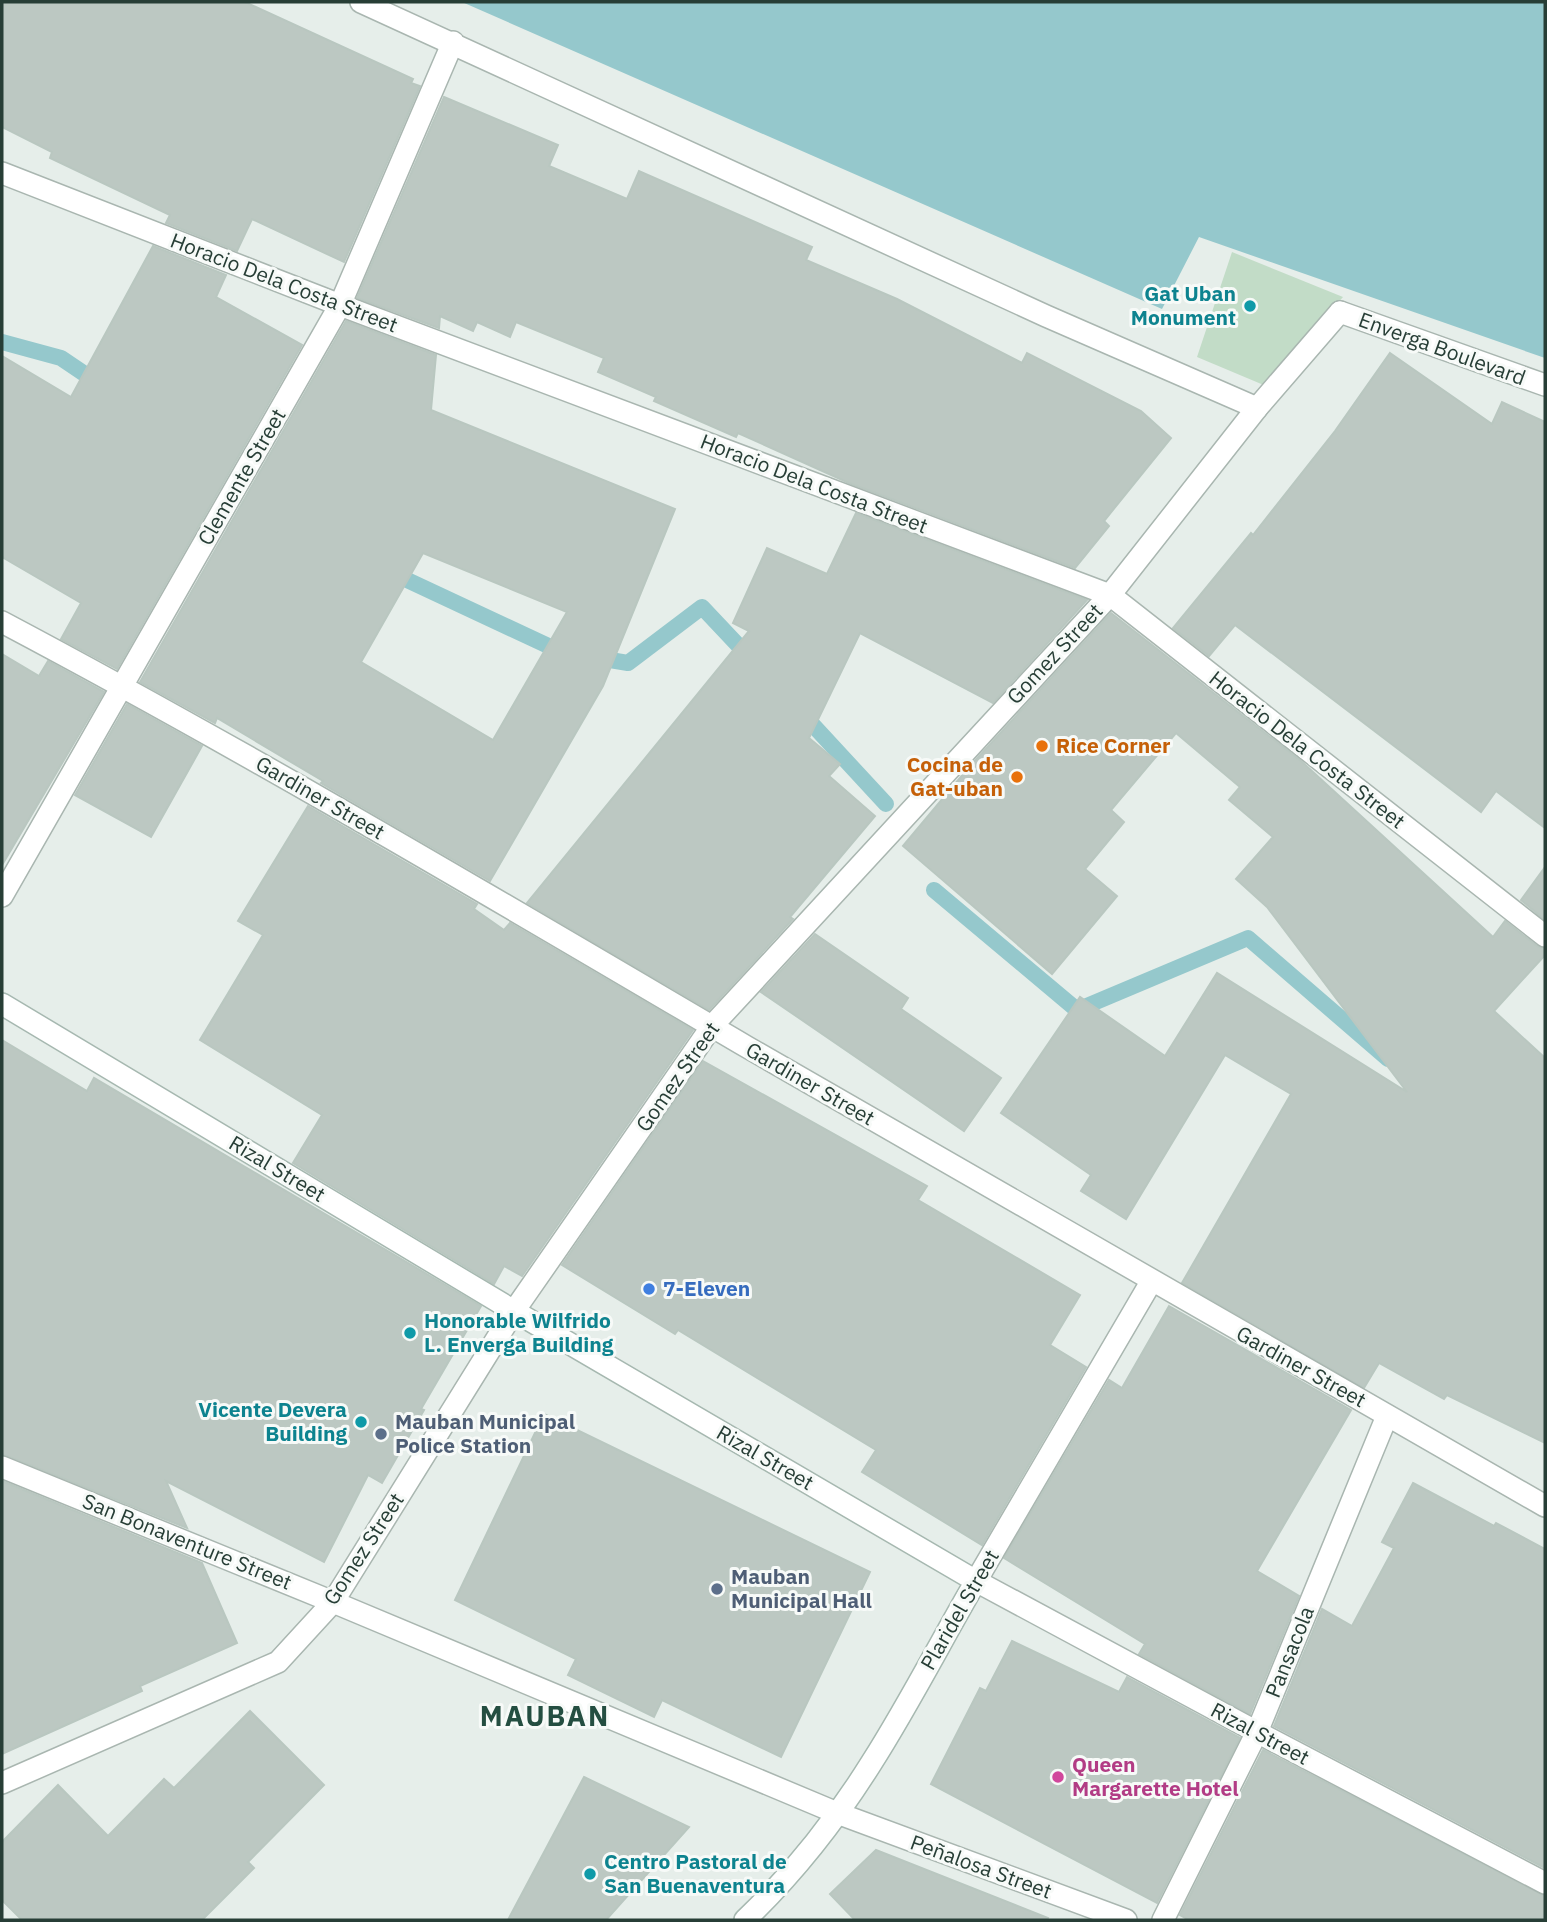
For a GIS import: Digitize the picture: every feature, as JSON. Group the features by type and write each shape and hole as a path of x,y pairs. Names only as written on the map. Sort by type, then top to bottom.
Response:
{"street":[{"path":"361,2 1046,316 1257,408"},
{"name":"Clemente Street","path":"2,896 340,305 453,42"},
{"name":"Horacio Dela Costa Street","path":"2,173 340,305 1110,595 1545,936"},
{"name":"Gomez Street","path":"2,1783 278,1662 333,1602 514,1311 712,1026 1110,595 1257,408 1340,312"},
{"name":"Enverga Boulevard","path":"1340,312 1545,385"},
{"name":"Gardiner Street","path":"2,622 124,686 396,841 1151,1282 1545,1506"},
{"name":"Rizal Street","path":"2,1004 514,1311 976,1581 1545,1883"},
{"name":"Plaridel Street","path":"745,1920 766,1900 837,1813 873,1762 1151,1282"},
{"name":"Pansacola","path":"1164,1920 1257,1732 1387,1416"},
{"name":"San Bonaventure Street","path":"2,1467 837,1813"},
{"name":"Peñalosa Street","path":"837,1813 1126,1920"}],"green space":[{"path":"1232,252 1343,297 1266,386 1197,357"}],"water":[{"path":"462,2 1545,2 1545,358 1199,237 1162,309"}],"building":[{"path":"2,2 245,2 413,79 411,83 420,86 344,262 252,219 237,251 166,223 170,215 50,158 52,152 2,127"},
{"path":"444,97 558,145 549,166 627,199 639,171 812,247 806,260 897,299 1022,363 1027,353 1141,411 1171,438 1104,521 1109,526 1075,568 849,483 738,433 736,437 654,401 656,397 598,372 604,358 516,322 510,337 477,322 473,331 440,316 439,328 357,298"},
{"path":"153,246 226,275 216,297 302,345 117,669 61,639 81,603 2,557 2,356 71,397"},
{"path":"346,321 436,355 431,410 675,509 603,686 490,881 321,783 323,781 217,718 215,723 140,682","holes":["423,553 567,612 493,740 361,662"]},
{"path":"1390,353 1492,424 1502,402 1545,422 1545,828 1496,791 1481,812 1235,625 1209,656 1173,628 1251,533 1253,535 1335,431"},
{"path":"856,513 1087,600 993,703 860,633 809,738 840,764 829,776 875,816 790,917 793,919 709,1010 527,903 749,631 733,623 767,548 827,574"},
{"path":"1111,613 1301,761 1493,937 1505,921 1537,946 1545,949 1545,955 1494,1011 1545,1058 1545,1443 1447,1395 1444,1399 1379,1363 1364,1388 1182,1283 1291,1094 1225,1055 1126,1219 1081,1191 1091,1175 1001,1113 1080,997 1165,1056 1217,973 1407,1092 1267,907 1236,879 1273,837 1229,800 1240,787 1176,733 1111,810 1124,822 1085,869 1117,896 1052,974 903,846 970,766"},
{"path":"2,654 39,676 48,661 104,692 2,865"},
{"path":"127,704 202,746 151,837 75,795"},
{"path":"308,806 477,904 474,909 504,930 510,923 693,1030 522,1276 504,1266 494,1284 293,1163 322,1115 200,1040 263,935 238,921"},
{"path":"1545,867 1545,920 1521,900"},
{"path":"815,934 908,998 901,1009 1001,1078 964,1131 761,992"},
{"path":"2,1040 87,1091 94,1078 481,1306 382,1483 368,1475 324,1562 166,1481 187,1528 2,1454"},
{"path":"703,1061 927,1186 918,1200 1080,1295 1050,1345 1086,1367 982,1545 862,1472 876,1450 678,1330 675,1334 562,1265"},
{"path":"1169,1306 1351,1410 1257,1571 1299,1596 1250,1714 1139,1654 1145,1644 1004,1558 1109,1380 1122,1388"},
{"name":"Mauban Municipal Hall","path":"544,1414 870,1572 781,1757 662,1700 654,1717 568,1675 576,1659 455,1600"},
{"path":"2,1481 202,1563 237,1643 140,1686 142,1691 2,1754"},
{"path":"1413,1483 1494,1526 1496,1523 1545,1549 1545,1868 1274,1726 1322,1609 1352,1626 1394,1548 1382,1542"},
{"path":"1012,1641 1119,1692 1127,1677 1240,1738 1157,1903 931,1784 980,1688 986,1691"},
{"path":"250,1711 324,1785 248,1862 254,1868 202,1920 22,1920 2,1900 2,1842 58,1785 108,1836 164,1779 174,1788"},
{"path":"1263,1750 1545,1896 1545,1920 1189,1920 1180,1915"},
{"name":"Centro Pastoral de San Buenaventura","path":"584,1777 689,1827 606,1920 508,1920"},
{"path":"876,1850 1048,1918 855,1920 830,1894"}],"waterway":[{"path":"2,342 61,358 101,385"},
{"path":"390,572 557,650 567,652"},
{"path":"592,657 628,663 702,607 751,659"},
{"path":"800,711 886,804"},
{"path":"934,890 1077,1010 1248,938 1388,1059"}],"place":[{"name":"Gat Uban Monument","path":"1250,306"},
{"name":"Rice Corner","path":"1042,746"},
{"name":"Cocina de Gat-uban","path":"1017,777"},
{"name":"7-Eleven","path":"649,1289"},
{"name":"Honorable Wilfrido L. Enverga Building","path":"410,1333"},
{"name":"Vicente Devera Building","path":"361,1422"},
{"name":"Mauban Municipal Police Station","path":"381,1434"},
{"name":"Mauban Municipal Hall","path":"717,1589"},
{"name":"Queen Margarette Hotel","path":"1058,1777"},
{"name":"Centro Pastoral de San Buenaventura","path":"590,1874"}],"district":[{"name":"MAUBAN","path":"545,1716"}]}
